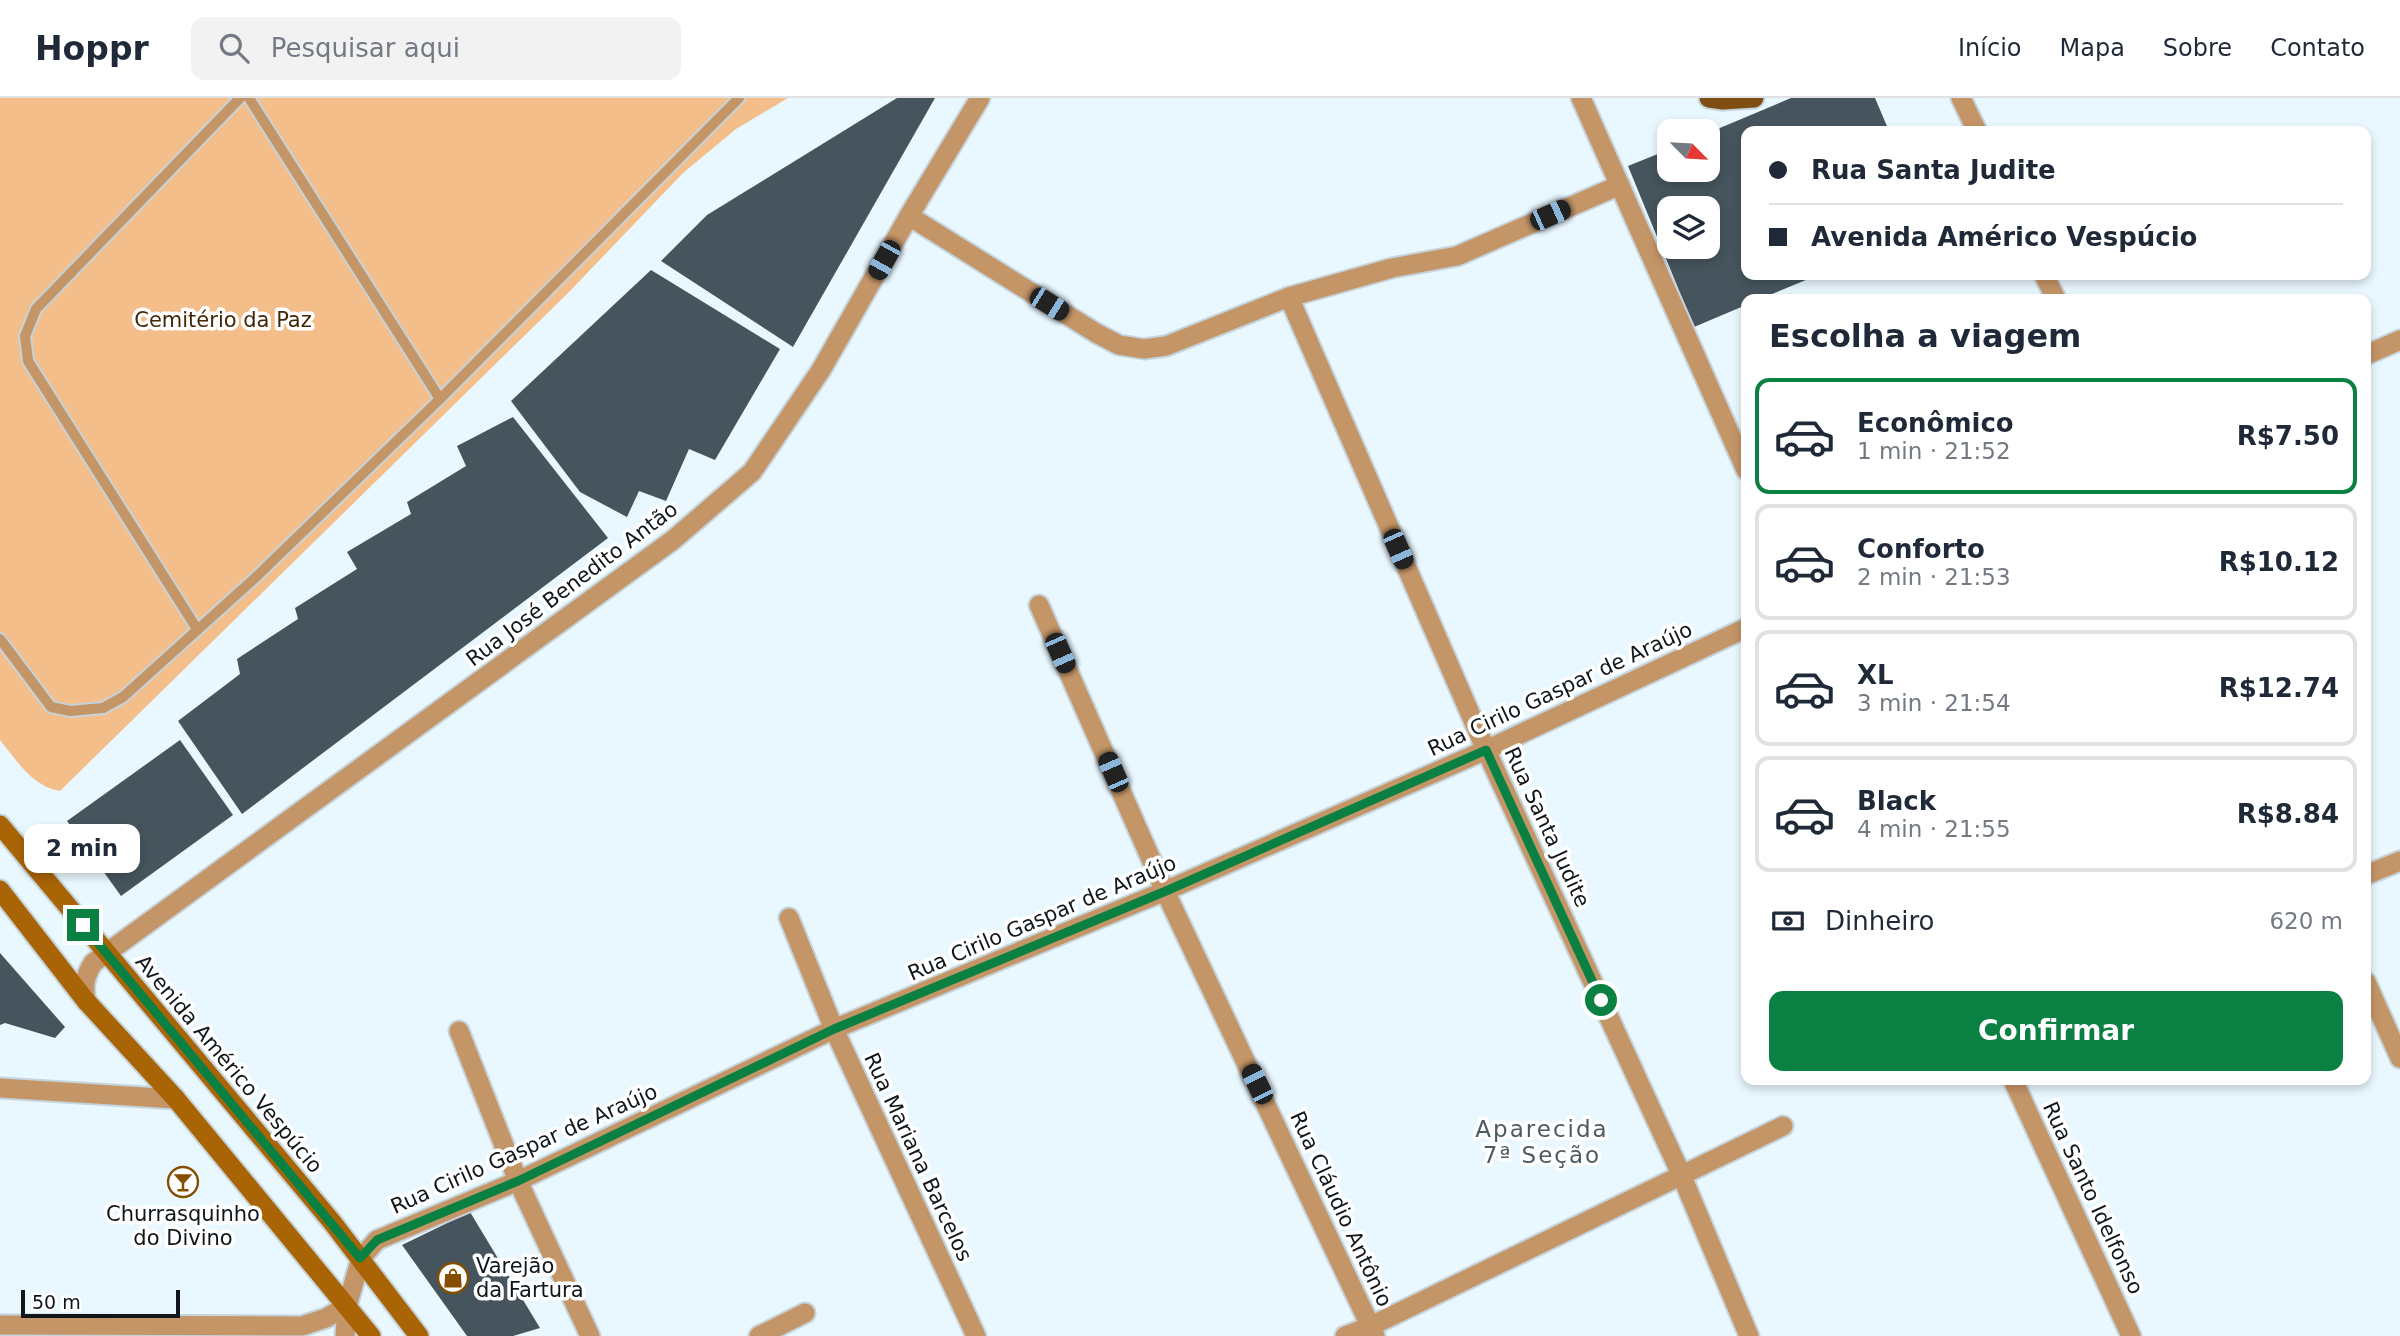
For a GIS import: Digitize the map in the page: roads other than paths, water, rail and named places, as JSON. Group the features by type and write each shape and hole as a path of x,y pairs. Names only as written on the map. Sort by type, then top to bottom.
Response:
{"main road":[{"path":"1709,98 1754,98"},
{"name":"Avenida Américo Vespúcio","path":"0,825 360,1258 419,1336"},
{"path":"0,890 86,1001 176,1099 371,1336"}],"street":[{"name":"Rua José Benedito Antão","path":"86,1001 83,987 86,974 93,963 673,540 752,472 821,370 980,98"},
{"path":"1581,98 1741,459"},
{"path":"1961,98 1975,126"},
{"path":"909,216 1096,333 1119,345 1144,349 1166,346 1289,297 1392,268 1457,256 1620,185"},
{"name":"Rua Santa Judite","path":"1289,297 1486,750 1681,1174 1749,1336"},
{"path":"2371,353 2400,340"},
{"name":"Rua Cláudio Antônio","path":"1039,605 1166,891 1373,1331"},
{"name":"Rua Cirilo Gaspar de Araújo","path":"360,1258 377,1240 518,1181 834,1029 1166,891 1486,750 1741,630"},
{"path":"2371,873 2400,861"},
{"name":"Rua Mariana Barcelos","path":"789,918 834,1029 976,1336"},
{"path":"2371,993 2400,1058"},
{"path":"459,1031 518,1181 590,1336"},
{"name":"Rua Santo Idelfonso","path":"2015,1085 2131,1336"},
{"path":"0,1088 176,1099"},
{"path":"1345,1336 1373,1331 1681,1174 1783,1126"},
{"path":"345,1336 346,1306 360,1258"},
{"path":"0,1325 303,1326 326,1318 346,1306"},
{"path":"759,1336 805,1313"}],"lane":[{"path":"197,629 28,361 25,336 36,309 240,98"},
{"path":"249,98 440,399"},
{"path":"0,639 51,707 70,710 103,708 123,697 255,578 440,399 739,98"}],"place":[{"name":"Churrasquinho do Divino","path":"183,1182"},
{"name":"Varejão da Fartura","path":"453,1278"}],"district":[{"name":"Aparecida 7ª Seção","path":"1542,1142"}],"park label":[{"name":"Cemitério da Paz","path":"223,320"}]}
